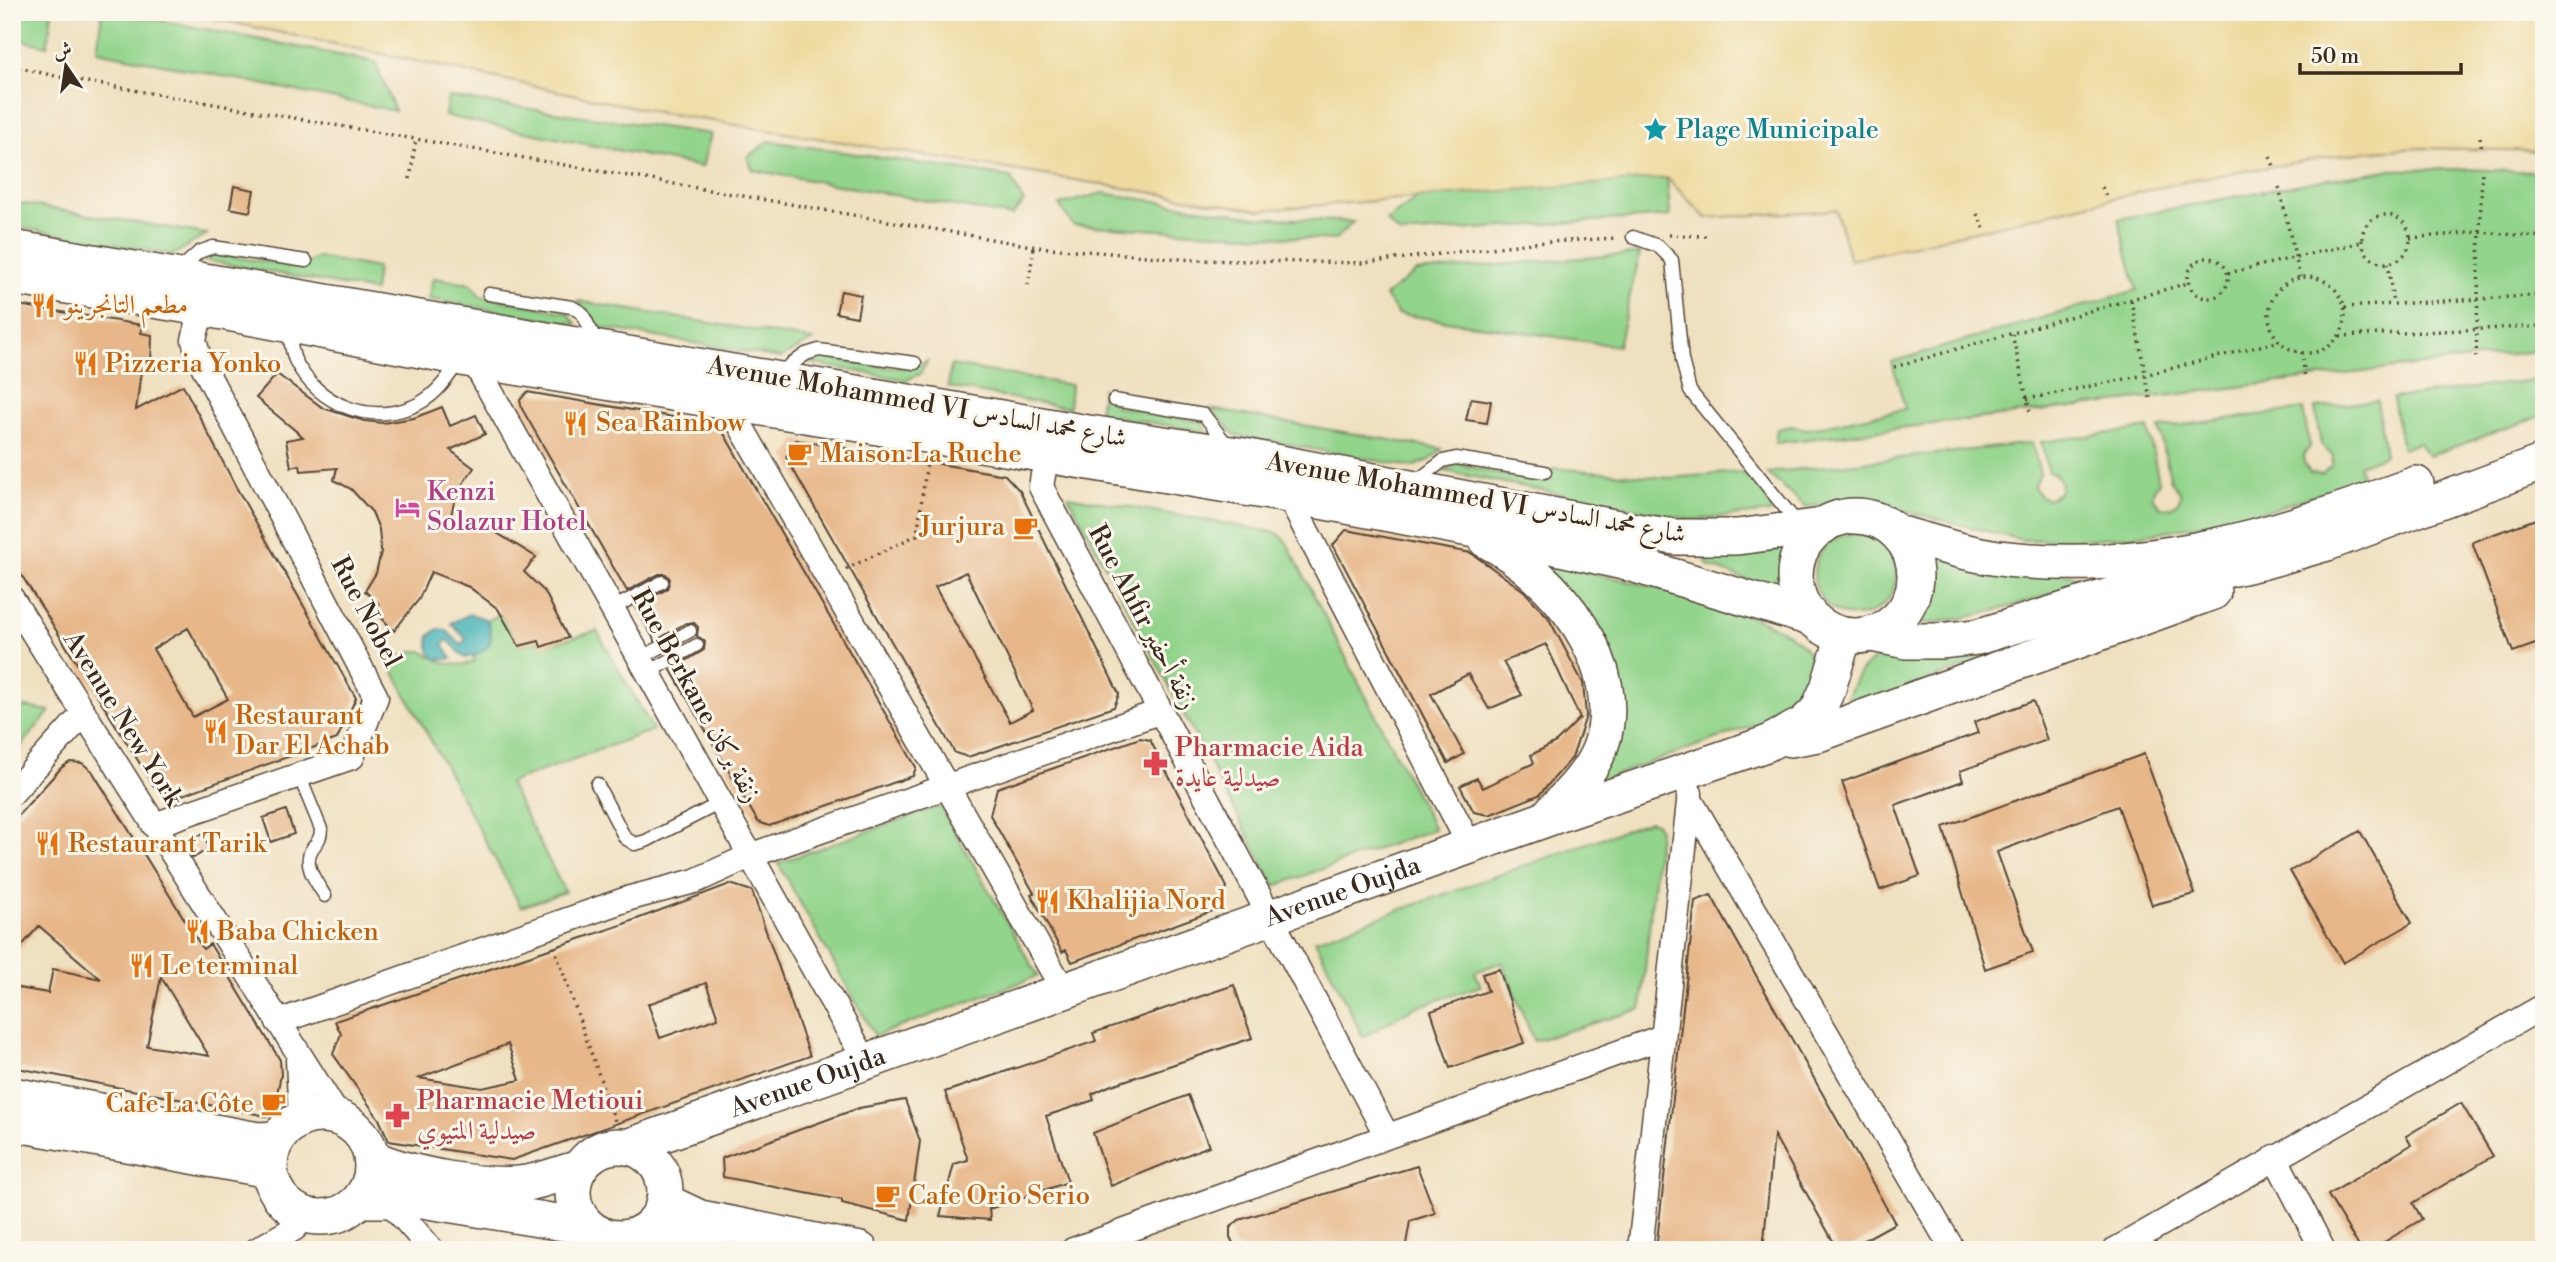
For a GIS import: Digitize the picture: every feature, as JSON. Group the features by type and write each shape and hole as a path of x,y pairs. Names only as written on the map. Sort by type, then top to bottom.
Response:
{"main road":[{"name":"Avenue Mohammed VI شارع محمد السادس","path":"12,248 1082,432 1234,455 1675,537 1737,537 1811,526"},
{"name":"Avenue Mohammed VI شارع محمد السادس","path":"12,277 202,308 468,359 1046,457 1288,495 1632,564 1811,618"},
{"path":"1898,533 2005,559 2064,562 2160,557 2219,548 2273,533 2544,437"},
{"path":"1766,744 1830,729 2224,588 2327,543 2544,462"},
{"path":"1858,635 1891,625 1906,610 1914,591 1916,570 1910,550 1898,533 1886,524 1857,516 1842,517 1811,526 1796,564 1795,583 1800,601 1811,618 1821,626 1858,635 1908,640 1940,641 1976,637 2113,595 2262,562 2327,543"},
{"path":"1465,529 1500,547 1550,585 1566,605 1605,683 1607,719 1596,758 1578,785 1545,819"},
{"name":"Avenue Oujda","path":"622,1138 726,1112 1545,819 1691,783 1804,724 1818,710 1858,635"},
{"path":"12,1095 258,1140 327,1115 340,1119 360,1134 372,1158 368,1187 373,1199"},
{"path":"634,1236 648,1229 659,1216 663,1189 690,1139 726,1112"},
{"path":"12,1123 258,1167 270,1174"},
{"path":"289,1129 269,1161 270,1174 281,1200 306,1216 335,1216 373,1199 480,1208 588,1227 610,1238 634,1236 717,1250"},
{"path":"372,1158 418,1172 504,1184 527,1183 579,1168 595,1153 616,1146 622,1138 649,1157 663,1189 700,1218 860,1250"},
{"path":"579,1168 572,1191 574,1205 588,1227"}],"street":[{"name":"Rue Nobel","path":"154,825 352,757 376,697 199,358 194,340 202,308"},
{"name":"Rue Berkane زنقة بركان","path":"468,359 613,608 866,1062"},
{"path":"727,402 1064,991"},
{"name":"Rue Ahfir زنقة أحفير","path":"1046,457 1041,487 1158,712 1387,1134"},
{"path":"1288,495 1470,846"},
{"name":"Avenue New York","path":"12,599 340,1119"},
{"path":"278,1022 630,898 695,881 752,855 1158,712"},
{"path":"12,793 84,713"},
{"path":"1640,1250 1691,783"},
{"path":"1691,783 1953,1250"},
{"path":"2115,1250 2544,1006"},
{"path":"1073,1250 1387,1134 1662,1037"},
{"name":"Avenue New York","path":"289,1129 301,1083 295,1049"},
{"path":"2275,1157 2323,1250"},
{"path":"373,1199 432,1250"},
{"path":"257,1250 295,1228 306,1216"}],"lane":[{"path":"1633,237 1658,246 1672,260 1682,360 1690,391 1811,526"},
{"path":"173,275 199,252 213,247 306,261"},
{"path":"489,294 572,307 582,313 591,325 600,348"},
{"path":"287,324 294,358 310,383 333,402 361,412 391,413 419,403 443,385 468,359"},
{"path":"773,377 796,360 819,350 915,363"},
{"path":"1114,400 1204,415 1234,455"},
{"path":"1407,489 1443,461 1456,458 1545,472"},
{"path":"613,608 662,582"},
{"path":"645,665 690,631"},
{"path":"645,665 697,645"},
{"path":"299,775 321,829 320,837 310,851 308,863 325,896"},
{"path":"597,784 625,838 635,844 722,802"}],"path":[{"path":"12,66 65,78 1034,247 1194,260 1364,262 1532,243 1708,236"},
{"path":"2480,137 2482,150"},
{"path":"410,179 416,138"},
{"path":"2270,157 2274,166"},
{"path":"2476,357 2482,169"},
{"path":"2102,187 2107,200"},
{"path":"2278,187 2300,277"},
{"path":"1978,214 1984,228"},
{"path":"2383,215 2403,223 2410,238 2401,257 2388,263 2371,258 2362,242 2368,222 2383,215"},
{"path":"2410,238 2478,232 2544,237"},
{"path":"2228,273 2295,255 2362,242"},
{"path":"1028,285 1034,247"},
{"path":"2205,258 2218,260 2228,273 2226,288 2216,297 2196,295 2188,283 2190,269 2205,258"},
{"path":"2388,263 2393,303"},
{"path":"2300,277 2324,280 2334,287 2345,307 2345,323 2339,336 2321,351 2302,352 2280,341 2271,326 2271,301 2287,282 2300,277"},
{"path":"1894,367 2188,283"},
{"path":"2345,307 2544,295"},
{"path":"2131,300 2150,398"},
{"path":"2339,336 2544,326"},
{"path":"2012,334 2030,412"},
{"path":"2027,398 2146,374 2280,341"},
{"path":"2302,352 2305,378"},
{"path":"841,572 917,536 927,456"},
{"path":"551,938 622,1138"}],"green space":[{"path":"12,12 52,12 47,46 12,38"},
{"path":"102,12 117,12 375,62 395,111 97,51"},
{"path":"448,97 711,134 702,167 445,116"},
{"path":"769,141 1010,177 1024,202 1012,216 753,170 747,157"},
{"path":"2388,170 2544,172 2544,350 1775,443 1777,429 1792,426 1808,429 1905,409 1892,362 2137,290 2118,219"},
{"path":"1667,178 1670,216 1400,234 1386,221 1419,197"},
{"path":"1103,193 1256,217 1353,222 1335,240 1073,225 1059,205"},
{"path":"12,202 207,234 173,255 12,226"},
{"path":"208,253 300,267 318,257 377,268 374,291 203,260"},
{"path":"1640,253 1618,346 1398,314 1385,296 1416,272"},
{"path":"433,278 471,284 480,296 568,313 576,324 428,299"},
{"path":"578,301 813,340 781,358 599,327"},
{"path":"817,356 891,368 905,368 928,360 920,374 906,380 809,363"},
{"path":"951,365 1071,385 1069,408 948,387"},
{"path":"2544,379 2544,415 2428,456 2419,443 2402,449 2393,398"},
{"path":"1102,389 1116,406 1202,422 1207,432 1099,414"},
{"path":"2377,400 2385,455 2359,465 2363,479 2270,510 2137,536 2023,540 1868,502 1845,501 1806,507 1767,473 2032,443 2040,474 2034,487 2040,496 2048,499 2059,493 2060,482 2055,475 2048,472 2041,442 2148,428 2159,482 2153,491 2153,498 2162,508 2169,508 2177,504 2181,494 2171,481 2159,428 2303,409 2310,447 2305,453 2304,463 2310,472 2322,474 2332,466 2333,456 2321,445 2315,408"},
{"path":"1211,409 1442,449 1430,460 1412,467 1235,435"},
{"path":"1457,464 1521,477 1534,477 1555,468 1670,478 1740,472 1756,484 1773,512 1692,520 1444,471"},
{"path":"1068,496 1278,533 1287,543 1434,829 1275,886"},
{"path":"1855,534 1871,537 1884,546 1893,559 1896,575 1893,591 1884,604 1871,613 1855,616 1839,613 1826,604 1817,591 1814,575 1817,559 1826,546 1839,537"},
{"path":"1794,542 1785,569 1788,595 1709,566 1705,561 1707,551"},
{"path":"1923,550 2095,579 1981,614 1909,625 1926,580"},
{"path":"1540,562 1683,594 1761,620 1789,635 1807,651 1814,671 1807,690 1792,706 1774,718 1590,784 1613,738"},
{"path":"2129,608 1843,711 1860,673 1879,657"},
{"path":"501,614 520,646 539,641 541,646 597,631 653,730 509,783 565,892 521,907 389,663 412,651 422,651 440,661 453,664 474,662 475,659 471,656 476,655 490,626 487,621"},
{"path":"12,705 50,711 12,757"},
{"path":"940,806 1038,976 875,1036 778,863"},
{"path":"1650,821 1656,823 1659,830 1641,1009 1534,1041 1502,962 1475,972 1481,986 1413,1008 1363,1037 1315,940"}],"sand":[{"name":"Plage Municipale","path":"183,12 2544,12 2544,151 2421,148 2328,157 2196,179 1850,260 1836,210 1706,218 1667,178 1259,210 657,112"}],"water":[{"path":"470,614 486,619 491,634 488,645 479,653 465,658 448,640 443,644 452,659 435,659 429,651 429,636 438,629 446,630 461,645 466,639 451,623"}],"building":[{"path":"234,186 254,190 250,212 230,208"},
{"path":"841,291 861,295 857,317 836,313"},
{"path":"12,304 142,325 141,333 152,335 151,364 142,363 136,410 183,385 236,487 356,698 337,739 177,797 154,786 12,560","holes":["188,628 228,699 193,717 153,649"]},
{"name":"Kenzi Solazur Hotel","path":"277,374 323,408 364,421 383,423 414,418 442,407 450,426 476,415 485,434 450,450 474,468 456,493 450,520 487,527 536,557 524,572 545,592 568,638 541,647 539,641 519,646 498,609 469,587 431,572 419,599 394,631 374,610 379,604 365,591 376,573 381,552 379,529 372,512 351,489 334,480 337,468 301,471 300,465 291,467 286,440 303,437 256,398"},
{"path":"527,392 719,425 916,767 913,776 769,826 758,822 671,670 704,650 705,641 697,636 698,627 694,623 686,623 655,641 635,606 667,589 670,579 666,574 659,574 627,591 522,409 520,400"},
{"path":"1471,398 1491,401 1487,423 1466,420"},
{"path":"796,440 1005,475 1020,491 1119,694 1114,707 968,757 955,753 786,457","holes":["966,572 1033,710 1010,722 935,587"]},
{"path":"2544,516 2544,641 2513,652 2472,542"},
{"path":"1346,530 1471,553 1524,591 1548,617 1583,683 1586,716 1572,758 1539,795 1489,815 1474,812 1460,786 1477,778 1483,788 1534,763 1531,755 1556,742 1580,718 1546,644 1503,662 1522,695 1489,709 1468,674 1431,694 1464,754 1448,763 1333,545"},
{"path":"2033,701 2047,740 1960,771 1963,781 1895,805 1920,876 1880,890 1842,782 1978,733 1974,722"},
{"path":"1140,738 1150,740 1227,887 1221,908 1072,962 1066,950 1062,952 1031,894 1034,893 990,815 997,788"},
{"path":"2144,754 2195,894 2152,905 2118,806 1997,852 2033,952 1985,969 1943,827"},
{"path":"70,762 82,763 92,771 203,949 210,944 280,1060 281,1075 272,1117 12,1067 12,987 48,993 53,969 101,979 39,926 12,957 12,822 61,768","holes":["161,977 209,1056 147,1046"]},
{"path":"286,810 294,834 271,842 263,818"},
{"path":"2360,831 2412,923 2343,963 2290,871"},
{"path":"202,834 210,848 193,858 185,844"},
{"path":"730,884 752,891 810,1056 512,1160 389,1141 379,1119 333,1054 341,1034 335,1021 621,925","holes":["706,983 718,1018 660,1038 648,1004","508,1044 520,1080 482,1088 419,1078"]},
{"path":"1711,895 1895,1223 1846,1250 1838,1250 1774,1135 1763,1250 1656,1250 1695,901"},
{"path":"1499,969 1524,1043 1450,1068 1431,1011 1488,991 1482,974"},
{"path":"1234,985 1252,1038 1109,1086 1092,1094 1094,1100 1046,1116 1068,1182 989,1209 990,1220 940,1216 954,1164 968,1160 945,1092 1096,1041 1093,1033"},
{"path":"1188,1095 1209,1146 1111,1186 1093,1133"},
{"path":"905,1100 920,1141 909,1220 842,1203 842,1200 723,1177 722,1158 859,1108"},
{"path":"2461,1103 2493,1156 2413,1203 2422,1219 2371,1250 2361,1250 2328,1195 2411,1145 2406,1136"},
{"path":"1417,1166 1435,1213 1410,1221 1405,1250 1244,1250 1234,1245 1230,1237 1230,1228 1239,1220"}],"place":[{"name":"Plage Municipale","path":"1656,130"},
{"name":"مطعم التانجرينو","path":"44,305"},
{"name":"Pizzeria Yonko","path":"85,364"},
{"name":"Sea Rainbow","path":"576,423"},
{"name":"Maison La Ruche","path":"800,454"},
{"name":"Kenzi Solazur Hotel","path":"407,507"},
{"name":"Jurjura","path":"1025,527"},
{"name":"Restaurant Dar El Achab","path":"215,731"},
{"name":"Pharmacie Aida صيدلية عايدة","path":"1155,763"},
{"name":"Restaurant Tarik","path":"48,844"},
{"name":"Khalijia Nord","path":"1047,901"},
{"name":"Baba Chicken","path":"197,932"},
{"name":"Le terminal","path":"141,966"},
{"name":"Cafe La Côte","path":"274,1104"},
{"name":"Pharmacie Metioui صيدلية المتيوي","path":"397,1116"},
{"name":"Cafe Orio Serio","path":"888,1196"}]}
